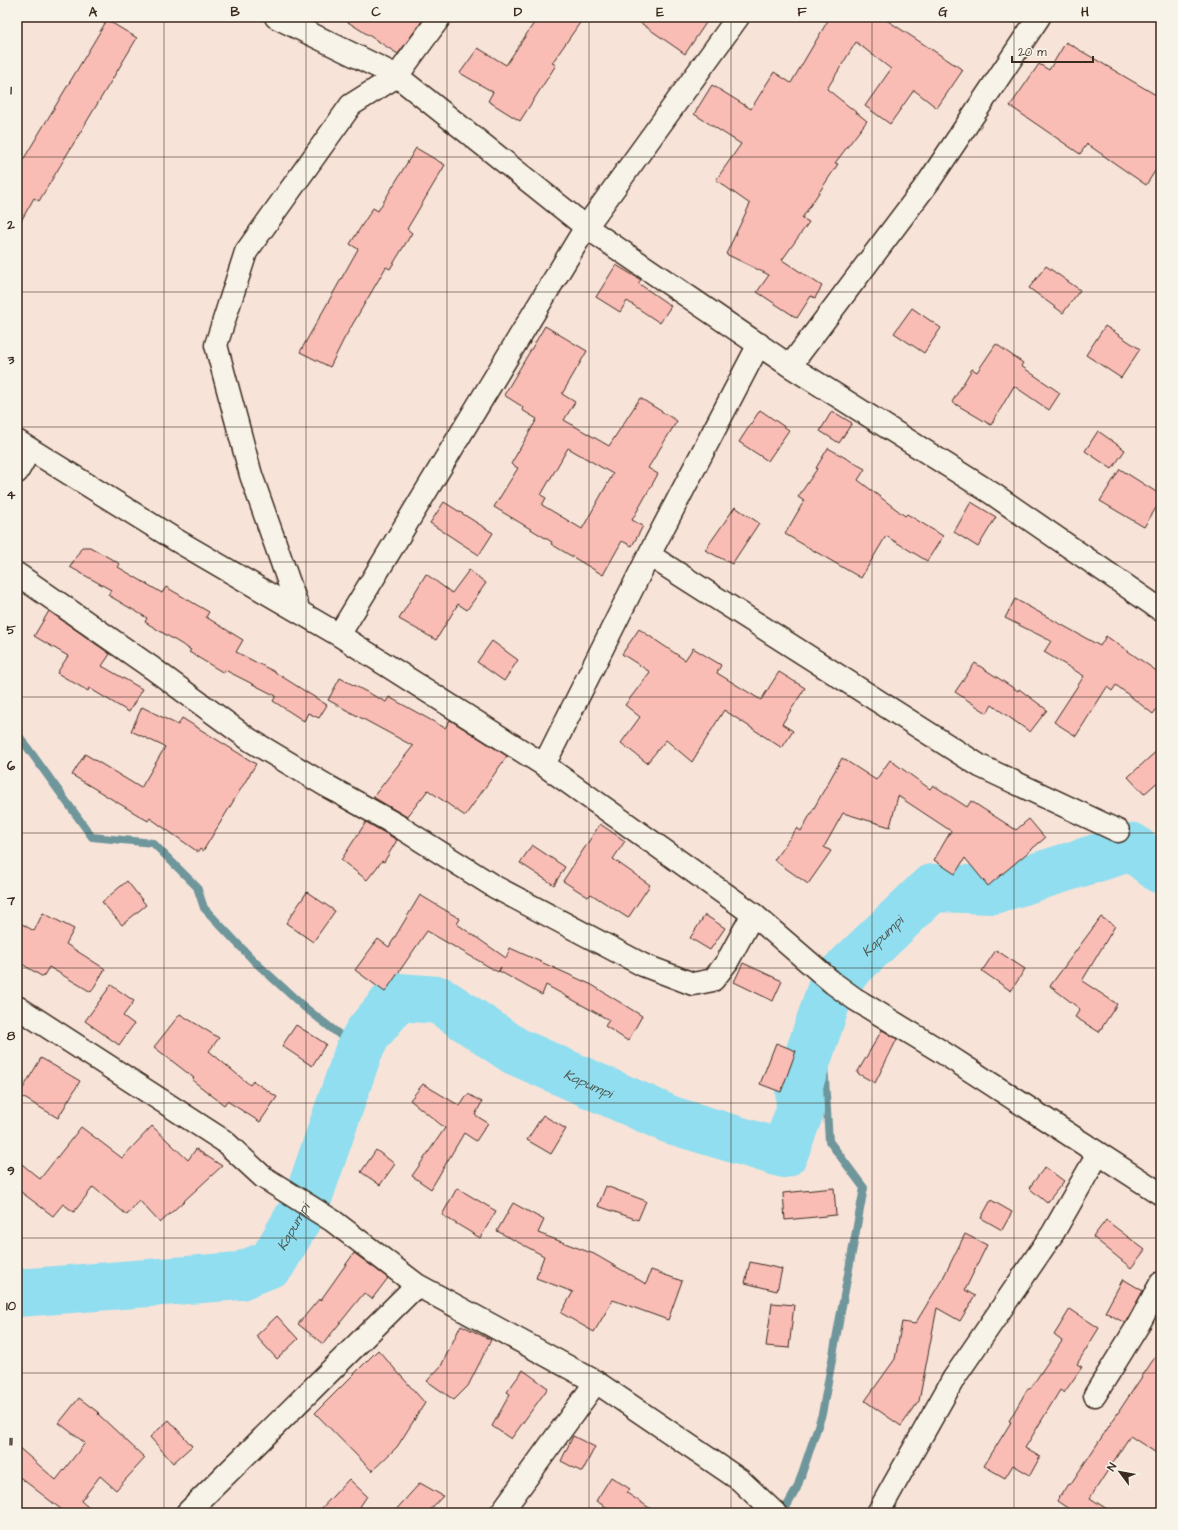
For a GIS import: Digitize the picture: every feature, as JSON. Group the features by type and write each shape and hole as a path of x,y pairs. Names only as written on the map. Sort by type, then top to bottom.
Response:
{"street":[{"path":"276,17 397,76 586,227 790,366 993,494 1161,610"},
{"path":"299,611 250,475 216,345 246,252 351,105 397,76 440,17"},
{"path":"339,635 586,227 738,17"},
{"path":"790,366 930,180 1039,17"},
{"path":"544,765 649,555 759,344"},
{"path":"17,472 24,445 176,540 339,635 544,765 753,914 833,983 856,999 942,1052 1161,1194"},
{"path":"649,555 980,766 1118,831"},
{"path":"17,574 152,668 250,740 327,786 395,824 495,886 643,965 692,984 713,980 727,962 753,914"},
{"path":"17,1007 224,1141 263,1177 333,1221 418,1285 596,1382 740,1480 770,1511"},
{"path":"878,1513 954,1378 1053,1233 1098,1154"},
{"path":"1095,1395 1137,1327 1161,1283"},
{"path":"187,1513 418,1285"},
{"path":"500,1513 596,1382"}],"building":[{"path":"340,17 425,17 398,54"},
{"path":"538,17 584,17 552,63 556,65 520,121 488,101 493,92 460,73 478,48 506,65"},
{"path":"632,17 710,17 685,54"},
{"path":"830,17 882,17 963,70 937,108 914,90 890,124 865,106 891,69 856,42 827,89 867,121 835,163 838,164 802,218 809,222 782,260 822,286 815,298 811,296 797,318 757,292 769,275 726,254 750,204 716,180 741,144 694,114 712,85 751,109 774,72 791,83"},
{"path":"107,20 137,38 39,201 34,198 17,228 17,170"},
{"path":"1066,42 1161,98 1161,162 1146,185 1087,144 1080,154 1010,106 1039,64 1049,70"},
{"path":"416,148 445,165 407,229 412,233 390,269 386,267 344,339 330,367 300,352 358,249 350,244 373,208 378,211"},
{"path":"616,265 641,280 638,283 671,306 660,323 627,301 620,312 596,297"},
{"path":"1046,266 1080,290 1063,313 1029,288"},
{"path":"912,308 941,328 924,353 894,333"},
{"path":"545,326 587,351 562,394 575,402 564,420 609,446 640,398 677,421 648,468 658,474 632,520 643,526 632,546 622,541 603,575 551,544 552,542 494,507 518,468 511,464 537,419 522,410 523,407 504,395","holes":["568,448 613,474 582,529 542,505 546,498 541,495"]},
{"path":"1105,326 1140,349 1121,378 1086,355"},
{"path":"996,344 1023,363 1021,366 1060,393 1049,410 1014,386 991,425 952,402 972,369 977,372"},
{"path":"760,410 789,430 768,461 739,442"},
{"path":"832,411 852,423 839,443 820,431"},
{"path":"1098,431 1125,450 1112,469 1085,451"},
{"path":"828,448 865,469 858,480 905,516 907,514 943,536 927,561 886,536 861,578 785,534 804,501 798,497 817,469 816,468"},
{"path":"1120,469 1161,495 1161,500 1144,527 1100,501"},
{"path":"444,502 493,533 479,555 430,523"},
{"path":"971,502 996,517 978,547 954,532"},
{"path":"735,507 759,523 732,564 705,550"},
{"path":"82,547 90,547 120,564 118,567 162,593 166,587 209,612 206,617 243,640 236,652 273,671 327,705 319,718 308,713 304,721 273,701 276,696 225,670 224,673 189,652 191,650 145,622 147,618 108,595 111,590 70,567"},
{"path":"469,570 486,583 467,610 458,604 436,640 399,619 426,574 452,593"},
{"path":"1015,599 1100,646 1106,636 1161,674 1161,703 1153,714 1116,685 1112,691 1107,687 1076,736 1054,722 1084,676 1044,652 1051,641 1005,618"},
{"path":"49,611 110,654 102,666 142,689 129,712 89,688 88,691 57,673 68,656 34,636"},
{"path":"639,629 685,660 693,648 721,665 717,673 761,700 779,672 805,688 782,724 793,731 782,748 724,710 692,762 666,740 647,763 621,743 640,717 625,705 650,672 622,654"},
{"path":"492,641 518,660 504,681 477,662"},
{"path":"975,663 1018,691 1019,689 1047,710 1030,732 992,705 987,713 955,692"},
{"path":"340,678 386,702 389,697 445,728 450,720 507,756 465,816 428,790 407,817 373,797 413,746 328,700"},
{"path":"142,707 178,725 182,718 256,764 203,851 200,849 198,852 150,818 148,821 72,775 85,754 141,788 165,747 131,731"},
{"path":"1161,747 1161,779 1144,794 1128,777"},
{"path":"842,758 876,780 890,760 930,789 933,785 967,807 971,801 1016,830 1029,819 1045,838 988,886 965,858 955,874 934,860 951,831 898,796 890,827 843,813 824,847 831,851 808,884 774,860 797,828 801,831"},
{"path":"366,822 397,840 384,862 382,861 367,880 341,860"},
{"path":"600,824 625,841 613,859 650,885 628,918 591,894 588,897 563,881"},
{"path":"532,845 565,867 554,885 520,863"},
{"path":"127,881 146,905 122,925 102,902"},
{"path":"307,892 335,911 313,942 286,923"},
{"path":"420,895 460,919 457,924 506,958 510,948 592,985 642,1016 628,1041 605,1026 609,1020 546,985 542,995 499,971 501,967 498,972 427,931 385,992 355,970 378,939 389,947"},
{"path":"43,913 74,929 66,944 105,969 91,992 49,967 43,977 17,961 17,921 34,931"},
{"path":"705,915 725,928 710,950 690,938"},
{"path":"1101,917 1115,926 1082,981 1117,1004 1099,1032 1075,1017 1080,1009 1050,986"},
{"path":"996,950 1025,969 1011,991 982,971"},
{"path":"743,963 782,981 773,1001 734,982"},
{"path":"111,985 134,1001 123,1016 134,1024 119,1045 85,1021"},
{"path":"180,1014 219,1038 209,1051 250,1085 253,1081 277,1097 260,1122 227,1101 224,1105 192,1080 194,1078 154,1047"},
{"path":"296,1025 326,1044 312,1066 282,1046"},
{"path":"882,1030 897,1039 875,1083 857,1073"},
{"path":"776,1043 796,1051 781,1092 760,1084"},
{"path":"41,1058 80,1081 58,1118 19,1095"},
{"path":"423,1084 460,1106 468,1094 482,1102 475,1115 488,1123 476,1141 464,1133 431,1189 412,1176 445,1128 410,1100"},
{"path":"543,1115 566,1129 551,1154 527,1140"},
{"path":"152,1126 188,1160 196,1149 222,1166 160,1223 139,1200 127,1215 93,1187 74,1212 63,1204 53,1216 17,1189 17,1160 40,1179 81,1127 122,1158"},
{"path":"376,1150 395,1164 380,1185 361,1172"},
{"path":"1045,1167 1064,1181 1047,1203 1029,1188"},
{"path":"606,1186 646,1201 638,1220 598,1206"},
{"path":"457,1188 496,1211 480,1238 442,1215"},
{"path":"834,1188 836,1215 785,1220 783,1193"},
{"path":"991,1200 1012,1212 1002,1230 981,1218"},
{"path":"513,1203 544,1220 538,1233 594,1254 646,1284 651,1270 682,1281 668,1320 613,1300 594,1332 561,1313 573,1292 536,1278 544,1256 497,1231"},
{"path":"1106,1220 1145,1250 1131,1268 1093,1237"},
{"path":"965,1234 987,1245 965,1290 975,1296 960,1321 937,1308 919,1401 901,1426 865,1401 895,1359 902,1322 915,1324 943,1278"},
{"path":"354,1253 388,1278 372,1299 364,1293 323,1344 298,1324 319,1299 320,1301"},
{"path":"750,1262 782,1269 777,1291 745,1283"},
{"path":"1123,1279 1143,1291 1125,1323 1105,1312"},
{"path":"772,1303 794,1305 789,1348 766,1346"},
{"path":"1070,1309 1099,1328 1077,1364 1082,1367 1064,1393 1060,1390 1025,1448 1040,1457 1030,1475 1013,1465 1005,1478 984,1466 1011,1422 1009,1421 1028,1388 1030,1389 1062,1341 1054,1335"},
{"path":"277,1316 298,1339 277,1359 256,1336"},
{"path":"461,1325 491,1340 468,1386 454,1400 427,1381 441,1366"},
{"path":"1161,1348 1161,1456 1130,1436 1090,1498 1113,1513 1075,1513 1057,1501 1068,1484 1070,1485"},
{"path":"378,1350 425,1403 397,1447 372,1471 315,1413"},
{"path":"523,1370 548,1388 511,1439 492,1426 510,1394 507,1392"},
{"path":"79,1398 99,1413 98,1414 145,1458 116,1490 100,1476 81,1501 95,1513 66,1513 17,1475 17,1446 56,1480 85,1443 59,1423"},
{"path":"169,1420 192,1446 173,1463 150,1437"},
{"path":"573,1436 595,1447 582,1472 561,1461"},
{"path":"611,1477 630,1489 627,1493 657,1513 616,1513 596,1501"},
{"path":"349,1479 367,1496 356,1513 317,1513"},
{"path":"420,1483 443,1496 427,1513 393,1513"}],"waterway":[{"path":"17,733 92,837 153,843 197,887 204,908 254,961 303,1006 359,1050"},
{"name":"Kapumpi","path":"17,1293 240,1276 272,1263 306,1204 359,1050 368,1033 398,997 439,1000 515,1051 671,1120 784,1154 800,1111 799,1084 833,983 932,888 994,890 1132,847 1161,870"},
{"path":"783,1513 797,1488 822,1414 864,1188 829,1141 821,1017"}]}
